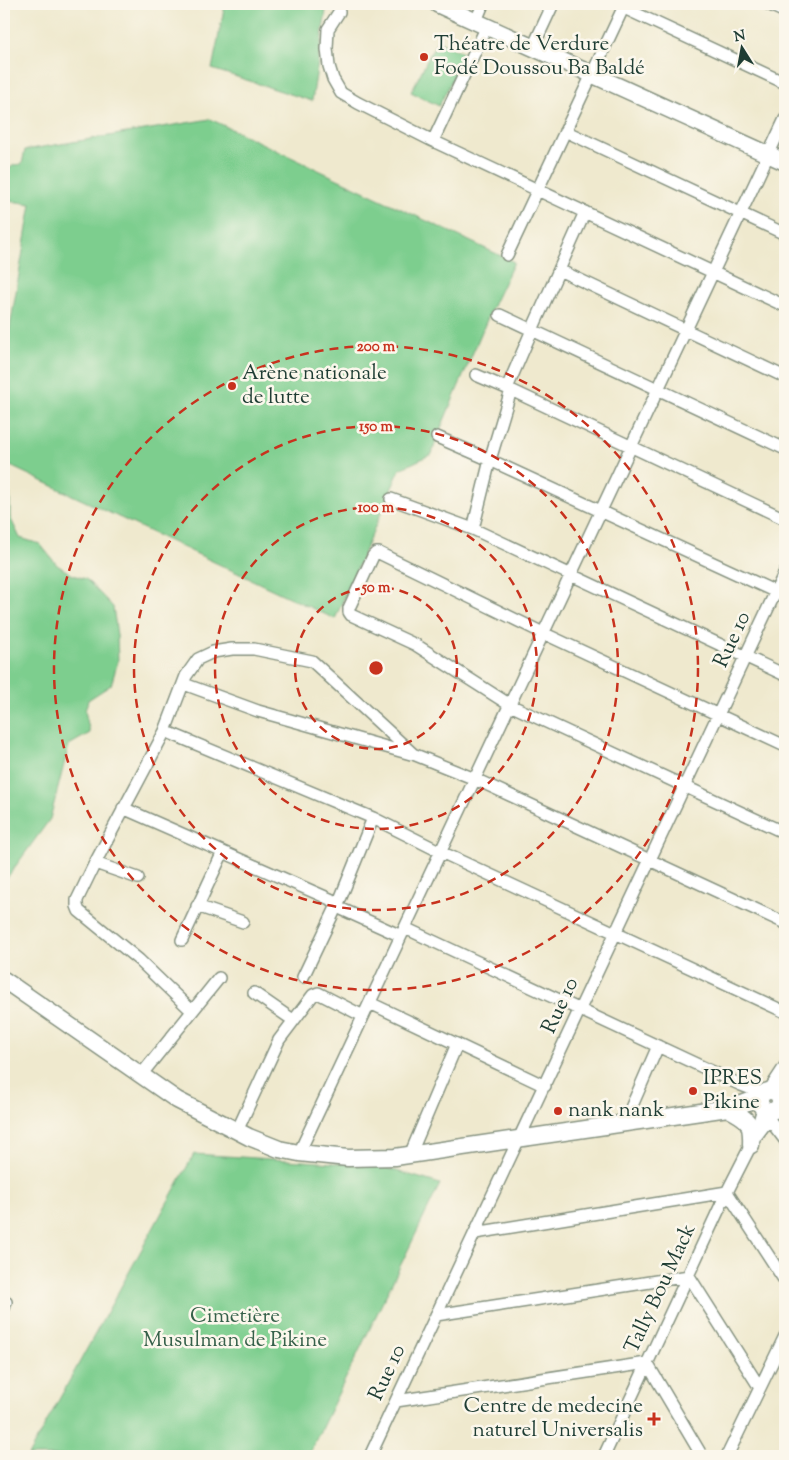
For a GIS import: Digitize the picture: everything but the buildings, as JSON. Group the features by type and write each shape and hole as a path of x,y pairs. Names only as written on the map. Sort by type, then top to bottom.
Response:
{"street":[{"path":"437,4 785,162"},
{"path":"433,141 481,24 483,4"},
{"path":"533,47 553,4"},
{"path":"768,4 785,12"},
{"path":"507,255 624,6 785,83"},
{"path":"339,12 328,29 327,49 333,79 341,93 433,141 785,306"},
{"path":"299,1153 785,119"},
{"path":"565,132 785,234"},
{"path":"474,529 509,389 532,330 585,212"},
{"path":"559,270 785,377"},
{"path":"500,315 785,449"},
{"path":"476,375 785,519"},
{"path":"437,437 776,592"},
{"path":"391,499 474,529 785,675"},
{"path":"785,746 379,553 373,556 349,608 351,615 416,645 510,705 785,833"},
{"name":"Rue 10","path":"370,1456 785,572"},
{"path":"192,1011 139,960 79,911 77,900 123,808 165,732 186,676 198,659 213,652 232,649 254,649 312,661 413,754"},
{"path":"184,684 258,711 413,754 475,779 785,923"},
{"path":"165,732 374,818 440,852 785,1012"},
{"path":"123,808 338,905 581,1009 741,1085 772,1104 785,1140"},
{"path":"303,977 338,905 374,818"},
{"path":"182,940 223,852"},
{"path":"95,863 138,878"},
{"path":"198,906 243,922"},
{"path":"141,1075 219,978"},
{"path":"4,980 177,1100 261,1143 299,1153 348,1158 410,1155 730,1108 772,1104"},
{"path":"254,993 294,1020"},
{"path":"237,1131 279,1040 315,993 363,1016"},
{"path":"370,1003 544,1086"},
{"path":"410,1155 457,1044"},
{"path":"624,1124 658,1046"},
{"name":"Tally Bou Mack","path":"606,1455 727,1192 772,1104 784,1069"},
{"path":"730,1108 743,1116 749,1124 752,1142"},
{"path":"475,1233 727,1192 785,1281"},
{"path":"436,1315 689,1276 760,1388"},
{"path":"727,1456 760,1388 781,1360 785,1336"},
{"path":"396,1401 647,1363 702,1456"}],"green space":[{"path":"225,4 327,4 312,101 212,69"},
{"path":"437,41 465,54 439,106 411,92"},
{"name":"Arène nationale de lutte","path":"210,119 514,262 492,308 437,437 432,454 400,469 335,619 4,463 4,339 8,339 31,204 4,200 6,171 14,165 22,164 25,150"},
{"path":"4,490 10,494 10,517 20,538 40,544 57,565 73,575 86,579 113,607 118,661 111,685 88,700 85,711 90,733 69,745 50,819 4,882"},
{"name":"Cimetière Musulman de Pikine","path":"194,1154 380,1166 440,1184 308,1456 28,1456"}],"place":[{"name":"Théatre de Verdure Fodé Doussou Ba Baldé","path":"424,57"},
{"name":"Arène nationale de lutte","path":"232,386"},
{"name":"IPRES Pikine","path":"693,1091"},
{"name":"nank nank","path":"558,1111"},
{"name":"Centre de medecine naturel Universalis","path":"654,1419"}]}
